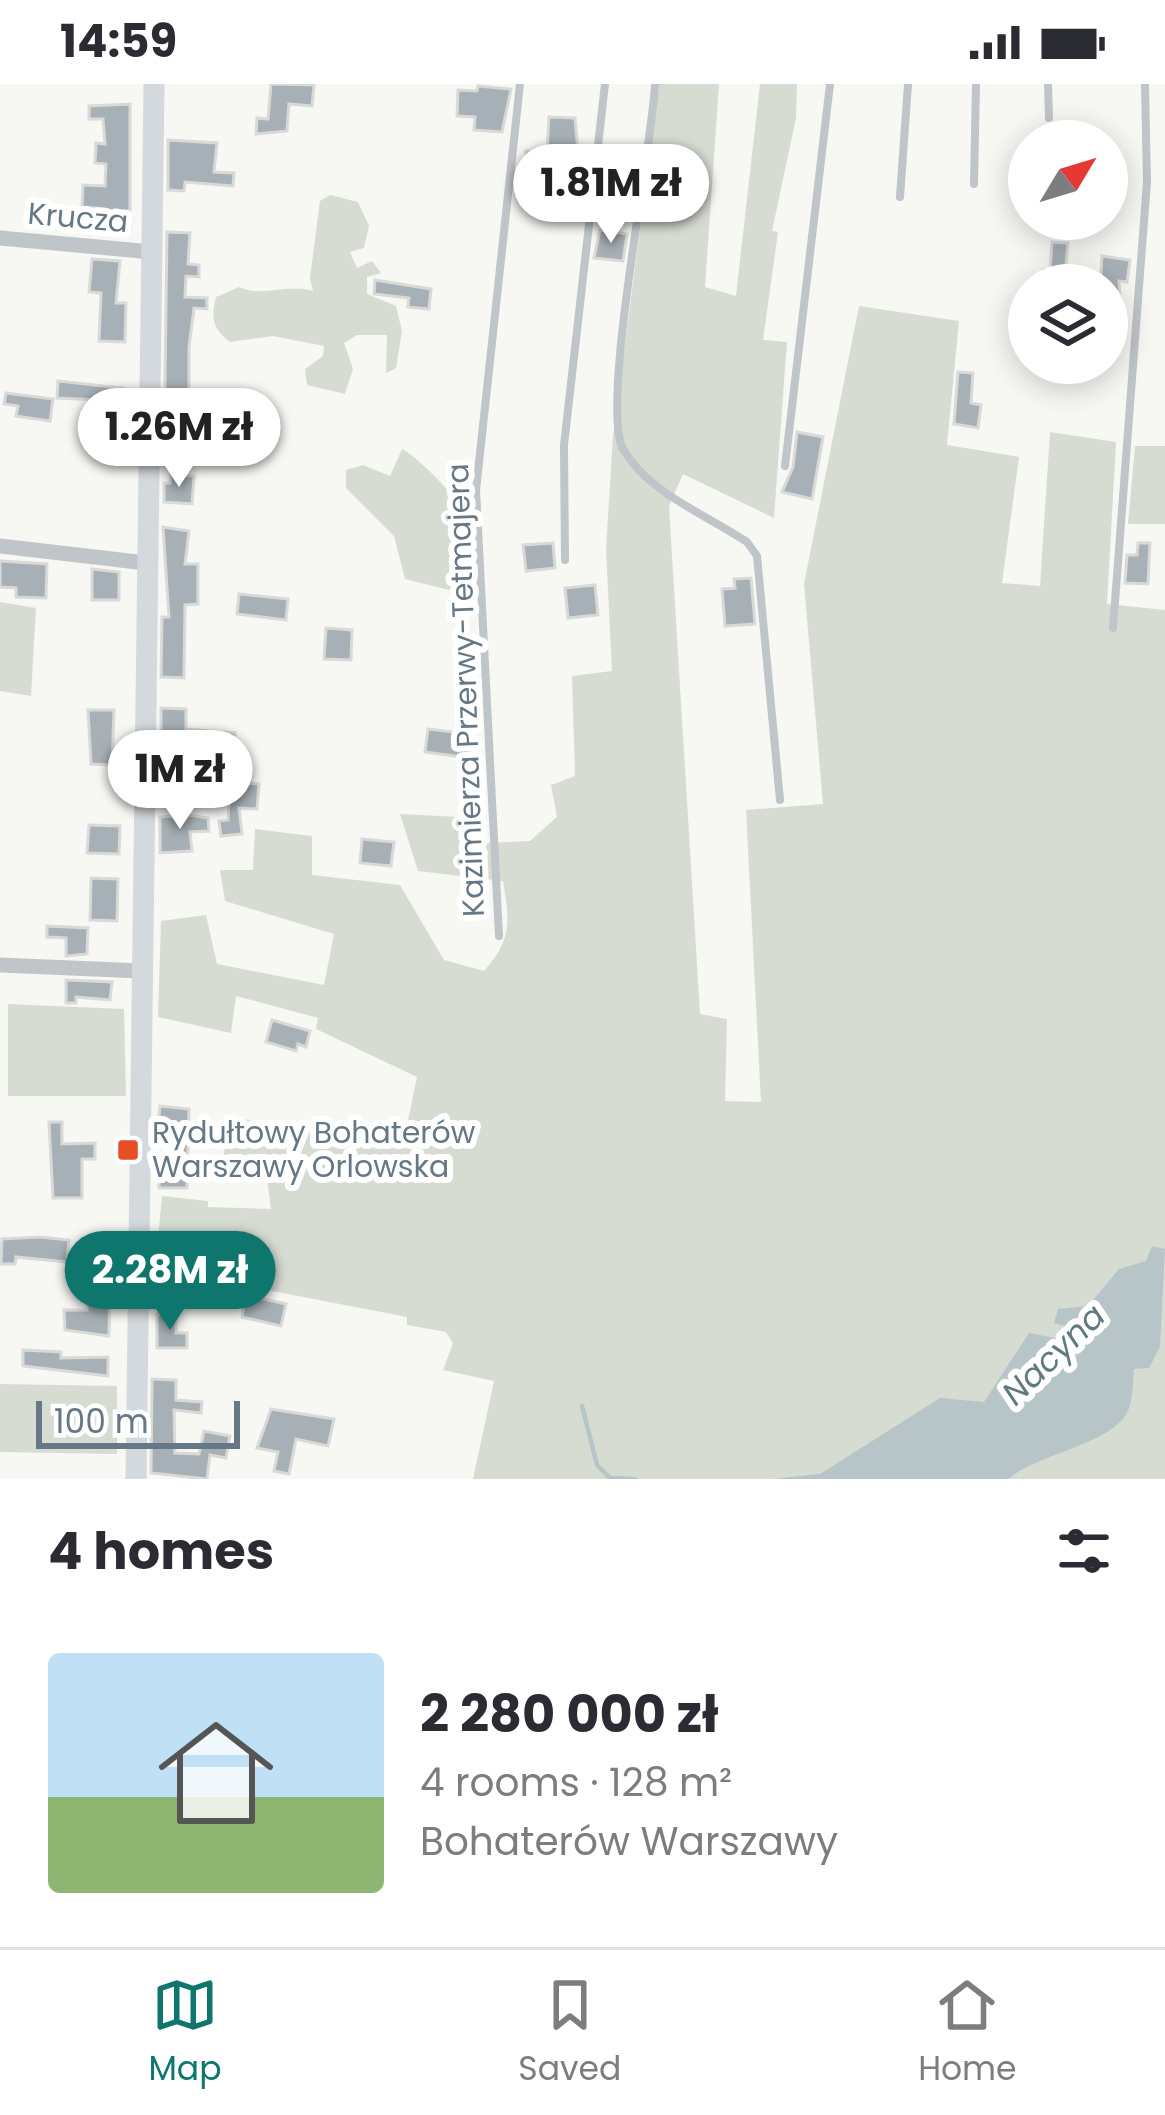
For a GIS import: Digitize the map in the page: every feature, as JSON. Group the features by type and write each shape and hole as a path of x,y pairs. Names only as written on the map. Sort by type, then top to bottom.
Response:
{"street":[{"path":"136,1479 154,84"},
{"name":"Krucza","path":"0,238 152,252"},
{"path":"0,546 146,562"},
{"path":"0,965 142,971"}],"lane":[{"name":"Kazimierza Przerwy-Tetmajera","path":"500,936 476,490 520,84"},
{"path":"565,560 564,445 604,84"},
{"path":"655,84 620,368 618,436 645,476 747,542 757,556 780,800"},
{"path":"785,466 830,84"},
{"path":"900,197 908,84"},
{"path":"974,184 976,84"},
{"path":"1048,84 1048,118"},
{"path":"1113,628 1147,182 1145,84"}],"shaded area":[{"path":"659,84 719,84 705,287 736,296 760,84 797,84 796,118 772,231 778,232 763,340 787,342 774,518 683,474 669,506 700,1014 727,1019 725,1101 761,1102 746,810 823,804 804,584 859,306 959,321 947,445 1019,457 1002,583 1040,586 1050,432 1116,442 1107,604 1165,610 1165,1479 473,1479 494,1381 443,1370 453,1343 446,1332 407,1325 407,1317 252,1287 240,1257 158,1238 162,1196 208,1201 208,1207 271,1209 266,1172 223,1161 229,1116 402,1149 417,1077 316,1029 318,1018 236,996 231,1033 158,1017 161,921 206,915 217,964 324,985 334,934 225,901 220,870 253,870 255,829 312,836 312,875 400,885 444,960 484,971 504,939 503,881 418,871 400,814 478,818 486,843 530,841 557,817 551,785 575,776 572,676 612,671 606,549 613,436"},
{"path":"330,195 358,202 369,226 364,248 350,252 357,268 372,261 381,273 367,277 367,294 396,306 402,331 396,368 386,373 387,335 357,335 344,343 353,369 345,394 307,385 305,369 323,356 324,346 273,336 230,342 213,317 216,297 239,287 313,291 310,278 320,201"},
{"path":"1135,446 1165,446 1165,524 1128,524"},
{"path":"402,449 441,483 473,523 477,556 468,588 453,591 405,579 394,536 346,488 346,470 363,465 390,476"},
{"path":"0,602 36,608 31,696 0,691"},
{"path":"8,1004 124,1009 126,1096 8,1096"},
{"path":"0,1384 117,1386 117,1454 0,1452"}],"water":[{"name":"Nacyna","path":"1152,1246 1165,1249 1160,1347 1149,1368 1134,1369 1129,1408 1109,1431 1008,1479 773,1479 820,1474 940,1398 984,1402 1029,1333 1070,1341 1076,1329 1054,1323 1058,1309 1088,1306 1119,1269 1146,1261"}],"building":[{"path":"271,84 314,85 312,106 289,104 287,131 256,134 257,118 268,119"},
{"path":"478,86 511,89 502,132 474,130 475,117 457,116 458,90 477,91"},
{"path":"130,104 130,229 105,228 105,209 82,207 83,185 105,186 106,164 95,163 96,143 105,144 103,119 89,119 89,106"},
{"path":"549,117 575,118 578,152 588,153 586,172 544,166 544,171 525,171 526,151 547,152"},
{"path":"168,140 217,143 214,172 234,173 233,186 185,182 184,191 168,190"},
{"path":"600,230 627,234 623,261 594,258"},
{"path":"167,232 190,233 188,264 199,265 199,277 186,276 185,297 207,298 207,309 194,308 189,347 189,429 199,430 199,456 164,455"},
{"path":"1052,242 1068,243 1066,264 1050,264"},
{"path":"1102,256 1130,260 1128,275 1128,264 1101,264"},
{"path":"92,259 120,261 116,303 126,303 125,342 99,341 101,293 89,292"},
{"path":"375,280 431,289 429,309 408,307 409,298 374,294"},
{"path":"958,372 973,373 971,403 981,405 978,428 954,424"},
{"path":"58,381 123,388 121,409 97,407 98,400 57,398"},
{"path":"6,393 53,399 50,421 16,416 18,406 4,404"},
{"path":"797,432 823,437 812,499 782,492 793,467"},
{"path":"171,475 194,476 192,504 164,502 164,483 170,483"},
{"path":"163,527 189,531 185,564 198,564 198,604 185,605 184,678 161,677 162,617 169,617"},
{"path":"553,543 555,568 526,571 523,545"},
{"path":"1138,543 1150,543 1148,584 1125,583 1127,555 1137,555"},
{"path":"0,561 47,564 46,598 16,597 16,588 0,587"},
{"path":"92,569 119,572 119,600 92,600"},
{"path":"751,578 755,624 725,626 722,589 735,588 734,579"},
{"path":"595,585 598,615 568,618 565,588"},
{"path":"239,594 288,599 286,620 237,614"},
{"path":"326,628 352,630 351,660 324,659"},
{"path":"161,708 186,709 186,729 235,733 235,743 161,741"},
{"path":"88,710 114,710 112,765 91,764"},
{"path":"428,729 471,734 469,758 425,752"},
{"path":"230,782 259,784 257,809 239,808 242,834 221,836 219,821 228,820"},
{"path":"160,817 208,818 209,831 190,832 192,851 160,853"},
{"path":"89,825 120,826 119,854 87,853"},
{"path":"362,839 394,842 391,866 360,863"},
{"path":"91,878 118,879 117,921 90,920"},
{"path":"47,926 88,928 87,954 66,956 66,938 47,937"},
{"path":"66,980 112,982 110,1000 76,997 76,1003 66,1003"},
{"path":"272,1020 310,1031 306,1047 298,1044 296,1051 266,1042"},
{"path":"160,1106 189,1109 187,1188 159,1188 159,1158 170,1158 175,1137 157,1136"},
{"path":"49,1122 62,1122 62,1144 95,1143 95,1159 82,1159 82,1198 53,1198"},
{"path":"2,1239 69,1240 67,1262 16,1257 15,1264 1,1264"},
{"path":"87,1283 110,1283 109,1336 65,1330 64,1310 87,1310"},
{"path":"246,1295 286,1304 281,1326 242,1317"},
{"path":"157,1314 176,1314 176,1333 187,1333 187,1348 157,1348"},
{"path":"23,1350 61,1352 61,1358 108,1357 108,1376 23,1366"},
{"path":"152,1379 176,1380 176,1400 202,1402 201,1413 174,1410 175,1453 199,1454 204,1431 230,1436 226,1458 210,1455 207,1479 151,1473"},
{"path":"271,1409 334,1419 328,1446 296,1439 289,1474 274,1471 278,1452 257,1448"}],"waterway":[{"path":"582,1406 597,1465 610,1478 635,1479"}],"place":[{"name":"Rydułtowy Bohaterów Warszawy Orlowska","path":"128,1150"}]}
